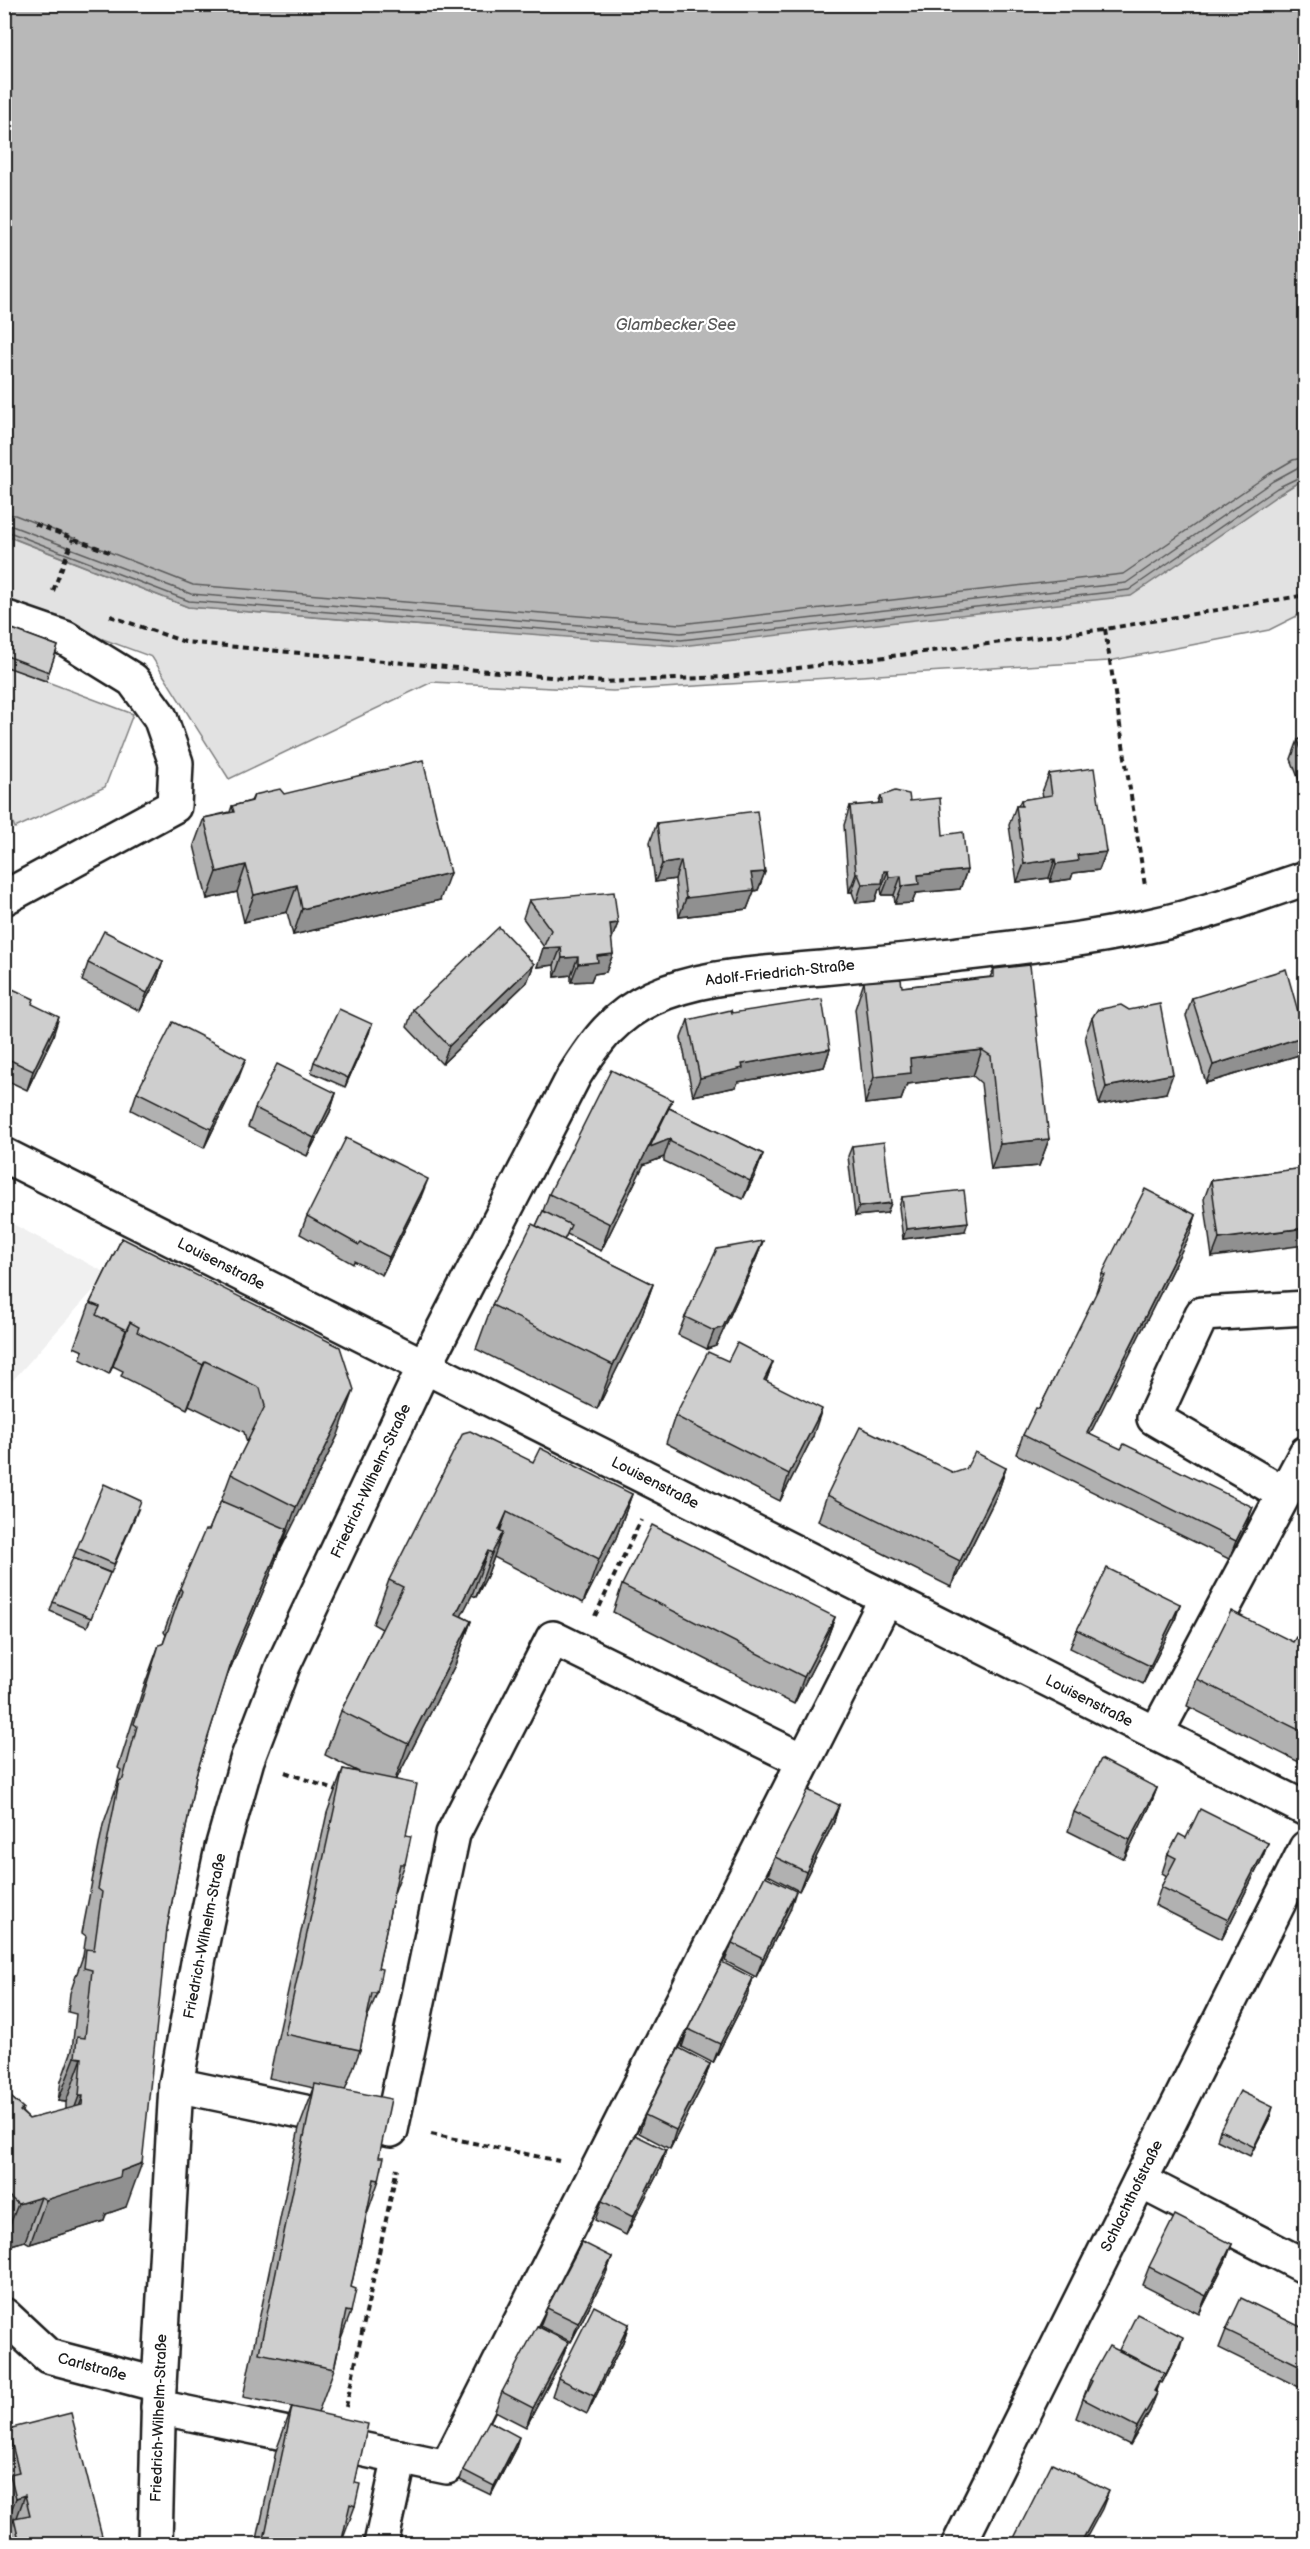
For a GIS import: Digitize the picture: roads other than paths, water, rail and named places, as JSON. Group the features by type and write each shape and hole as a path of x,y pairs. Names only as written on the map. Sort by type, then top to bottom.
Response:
{"street":[{"path":"4,617 65,638 134,680 160,717 176,763 174,806 4,898"},
{"name":"Adolf-Friedrich-Straße","path":"424,1367 574,1076 595,1042 622,1015 652,998 688,984 726,977 953,955 1068,941 1151,926 1235,902 1305,878"},
{"name":"Louisenstraße","path":"4,1155 1305,1809"},
{"path":"1284,1494 1154,1418 1202,1314 1305,1308"},
{"name":"Friedrich-Wilhelm-Straße","path":"155,2544 158,2396 176,2085 199,1957 220,1859 248,1759 283,1666 424,1367"},
{"path":"1156,1734 1305,1453"},
{"path":"176,2085 398,2129 453,1834 553,1638 577,1652 804,1761 886,1599"},
{"name":"Carlstraße","path":"4,2315 48,2356 158,2396 338,2445 447,2467 804,1761"},
{"name":"Schlachthofstraße","path":"959,2544 1305,1848"},
{"path":"1140,2181 1305,2267"},
{"path":"381,2544 400,2457"}],"water":[{"name":"Glambecker See","path":"4,5 1305,5 1305,478 1131,596 681,646 188,607 5,535"}]}
